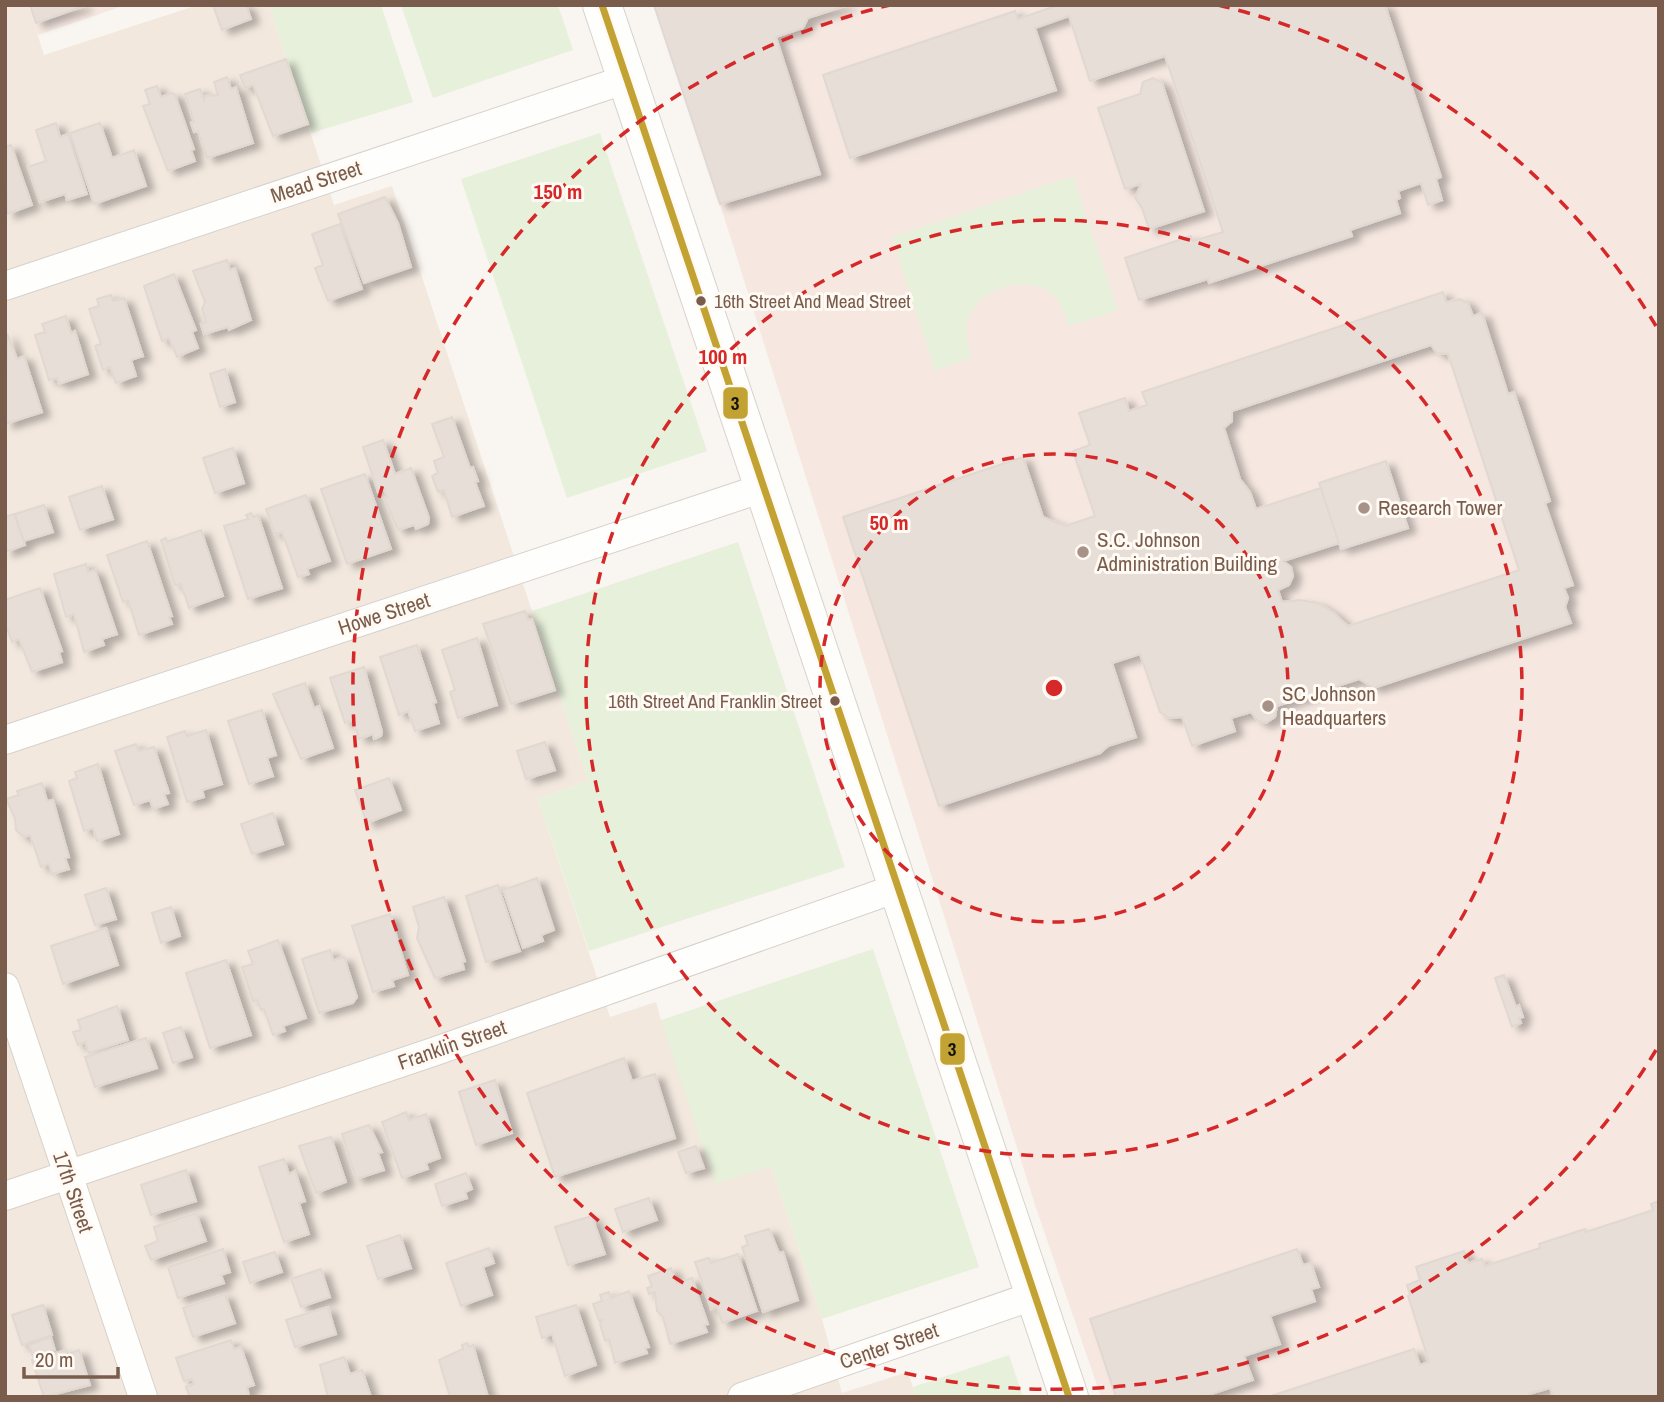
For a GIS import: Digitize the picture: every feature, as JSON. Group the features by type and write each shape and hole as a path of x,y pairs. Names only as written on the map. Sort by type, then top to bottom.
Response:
{"street":[{"path":"603,5 1069,1397"},
{"name":"Mead Street","path":"5,286 627,79"},
{"name":"Howe Street","path":"5,740 763,488"},
{"name":"Franklin Street","path":"5,1196 433,1052 897,888"},
{"name":"17th Street","path":"5,987 143,1397"},
{"name":"Center Street","path":"742,1397 1035,1295"}],"shaded area":[{"path":"5,5 28,5 44,55 198,5 269,5 334,205 392,186 588,781 538,799 610,1017 656,1002 661,1020 771,1166 822,1319 842,1393 908,1372 916,1397 5,1397"},
{"path":"28,5 126,5 38,35"},
{"name":"SC Johnson Headquarters","path":"654,5 1659,5 1659,1397 1101,1397 1036,1208 720,204"}],"green space":[{"path":"269,5 381,5 413,102 311,133"},
{"path":"401,5 558,5 573,50 433,98"},
{"path":"600,133 707,451 567,498 461,179"},
{"path":"1073,176 1118,310 1069,326 1063,310 1051,293 1034,286 1008,286 984,298 969,318 966,334 971,358 935,371 892,237"},
{"path":"738,542 845,867 589,951 538,799 588,781 532,611"},
{"path":"873,949 979,1267 822,1319 771,1166 715,1184 661,1020"},
{"path":"1009,1355 1023,1397 916,1397 913,1387"}],"building":[{"path":"30,5 84,5 84,6 36,23"},
{"path":"213,5 246,5 251,19 222,30"},
{"path":"654,5 848,5 808,18 803,28 776,37 820,174 720,204"},
{"path":"1058,5 1385,5 1441,177 1436,179 1442,200 1428,205 1421,183 1398,191 1400,198 1396,200 1400,213 1350,230 1352,236 1209,283 1208,279 1139,300 1125,258 1191,236 1193,241 1223,232 1165,56 1090,81 1069,16 1035,28 1056,90 850,158 823,75 1015,11 1018,19"},
{"path":"286,59 308,124 273,136 253,85 245,88 240,75"},
{"path":"227,77 231,89 236,87 253,143 207,158 198,131 194,132 191,123 194,122 185,94 200,89 204,100 205,96 218,95 214,82"},
{"path":"1153,78 1162,83 1204,211 1149,229 1142,208 1135,198 1141,184 1125,189 1098,108 1140,94 1143,82"},
{"path":"157,86 161,97 172,93 175,95 194,149 191,150 195,161 168,171 143,106 150,104 145,90"},
{"path":"56,123 60,137 68,134 87,194 67,200 65,194 40,202 28,167 46,161 36,130"},
{"path":"100,123 112,158 134,150 146,186 94,204 70,133"},
{"path":"11,145 32,205 7,214 5,147"},
{"path":"385,197 398,223 411,267 364,283 338,214"},
{"path":"340,224 362,289 328,301 315,268 323,265 312,234"},
{"path":"227,260 230,270 235,268 251,320 229,330 228,327 204,334 201,324 206,322 202,309 205,302 193,271"},
{"path":"174,274 196,330 192,332 198,348 177,357 169,338 162,341 144,286"},
{"name":"S.C. Johnson Administration Building","path":"1443,292 1446,302 1460,299 1468,303 1473,316 1482,313 1508,394 1514,392 1550,501 1545,503 1573,585 1564,588 1568,598 1565,607 1571,623 1374,688 1359,679 1277,706 1275,717 1266,723 1258,721 1251,712 1231,718 1235,731 1192,746 1182,717 1169,718 1160,712 1140,654 1112,663 1136,737 1108,746 1100,753 939,806 843,517 1023,457 1043,517 1065,526 1095,516 1073,451 1090,445 1079,413 1125,398 1129,411 1147,405 1142,392","holes":["1431,345 1437,353 1448,354 1519,570 1348,626 1318,603 1299,600 1282,602 1278,590 1289,585 1293,576 1291,567 1283,561 1339,543 1321,488 1256,509 1250,492 1240,479 1224,428 1232,421 1232,411"]},
{"path":"111,295 113,301 124,298 143,356 131,360 136,376 116,383 110,367 103,370 95,346 101,344 89,309 99,306 97,299"},
{"path":"66,316 71,333 75,331 88,374 59,384 57,378 49,380 35,335 45,332 42,324"},
{"path":"7,333 17,359 24,356 42,412 5,424"},
{"path":"225,369 235,402 220,407 210,374"},
{"path":"452,417 470,468 473,467 478,481 475,482 484,506 452,517 444,490 438,492 432,476 438,473 434,461 444,457 432,424"},
{"path":"383,440 395,474 411,468 429,518 428,524 416,529 414,525 398,530 384,498 387,497 384,489 378,492 363,447"},
{"path":"233,448 244,483 215,493 203,458"},
{"name":"Research Tower","path":"1386,461 1408,528 1341,549 1319,483"},
{"path":"365,474 391,549 347,564 321,489"},
{"path":"102,486 113,519 80,530 69,497"},
{"path":"306,495 330,561 307,569 309,574 298,577 282,532 275,534 266,509"},
{"path":"44,505 53,532 24,541 15,514"},
{"path":"251,513 253,517 258,515 282,588 248,599 224,526 248,519 246,515"},
{"path":"14,514 25,545 5,552 5,517"},
{"path":"201,530 223,596 189,608 181,584 175,585 161,540 166,538 167,542"},
{"path":"147,541 172,616 169,617 172,624 139,635 128,600 123,602 107,555"},
{"path":"86,564 88,572 95,570 117,634 102,639 104,645 84,652 74,614 66,617 54,574"},
{"path":"40,588 62,651 59,652 62,662 32,672 19,639 12,642 5,623 5,600"},
{"path":"525,611 528,620 532,619 555,690 511,704 483,624"},
{"path":"477,638 497,705 458,718 450,692 455,690 442,650"},
{"path":"417,645 436,702 433,703 439,723 415,731 408,711 399,715 380,657"},
{"path":"364,667 382,732 381,736 374,739 373,734 359,739 353,720 345,723 330,678"},
{"path":"305,683 314,708 319,706 333,748 301,759 273,694"},
{"path":"262,710 276,755 267,758 273,776 249,784 228,721"},
{"path":"206,730 222,784 202,790 204,797 187,802 167,737 185,731 187,736"},
{"path":"545,742 555,770 526,779 517,751"},
{"path":"136,744 139,751 154,747 169,793 164,794 168,804 153,809 150,800 134,805 115,751"},
{"path":"98,764 119,834 97,841 93,828 84,831 69,781 77,778 75,772"},
{"path":"389,778 401,810 367,823 355,790"},
{"path":"42,783 47,801 53,800 69,857 65,858 69,869 52,874 49,864 41,867 30,835 24,837 16,830 15,818 6,799 19,795 17,791"},
{"path":"273,813 283,844 252,854 241,824"},
{"path":"537,878 554,930 541,935 543,941 523,948 503,890"},
{"path":"498,885 520,951 486,962 466,896"},
{"path":"106,888 116,919 95,925 85,895"},
{"path":"444,897 465,961 462,962 464,969 435,978 417,938 419,927 413,907"},
{"path":"171,907 180,936 161,943 152,913"},
{"path":"390,914 408,975 392,980 394,986 373,992 352,926"},
{"path":"106,928 118,965 63,984 51,946"},
{"path":"278,940 306,1018 283,1026 285,1031 273,1035 264,1009 261,1010 257,1000 253,1001 242,967 253,964 248,951"},
{"path":"330,950 333,960 344,957 357,997 353,1003 319,1013 302,959"},
{"path":"226,960 251,1035 210,1048 186,973"},
{"path":"1504,975 1516,1007 1519,1005 1523,1017 1519,1018 1521,1023 1512,1027 1495,978"},
{"path":"117,1006 128,1040 89,1053 85,1042 78,1045 73,1032 81,1030 78,1020"},
{"path":"181,1027 192,1057 173,1063 163,1033"},
{"path":"146,1038 157,1068 95,1087 85,1057"},
{"path":"624,1058 632,1081 655,1074 675,1138 555,1177 527,1093"},
{"path":"495,1080 512,1133 476,1145 459,1092"},
{"path":"406,1112 409,1120 426,1114 440,1158 426,1163 428,1169 402,1178 382,1122"},
{"path":"369,1125 382,1152 378,1153 384,1170 356,1179 342,1134"},
{"path":"331,1137 346,1182 316,1193 299,1146"},
{"path":"696,1146 704,1168 686,1173 678,1152"},
{"path":"284,1159 289,1174 295,1171 305,1201 299,1203 309,1234 284,1242 259,1167"},
{"path":"186,1170 196,1201 151,1215 141,1185"},
{"path":"466,1173 472,1189 465,1192 467,1198 442,1206 435,1184"},
{"path":"649,1198 657,1220 623,1232 615,1209"},
{"path":"1659,1201 1659,1397 1553,1397 1550,1388 1529,1394 1530,1397 1268,1397 1414,1349 1420,1365 1429,1362 1408,1296 1407,1285 1420,1280 1416,1267 1464,1251 1468,1263 1482,1259 1485,1266 1540,1248 1539,1244 1653,1210 1651,1204"},
{"path":"196,1213 206,1241 151,1260 145,1246 158,1241 154,1227"},
{"path":"592,1216 605,1254 568,1265 555,1227"},
{"path":"769,1229 779,1253 783,1252 798,1300 763,1312 742,1247 748,1245 745,1236"},
{"path":"400,1235 411,1268 378,1279 367,1246"},
{"path":"489,1248 494,1263 483,1267 492,1295 461,1306 446,1263"},
{"path":"223,1249 230,1272 221,1275 224,1283 178,1298 168,1267"},
{"path":"1297,1249 1303,1265 1311,1263 1319,1287 1311,1289 1315,1301 1270,1316 1280,1344 1244,1356 1253,1380 1203,1397 1116,1397 1090,1319"},
{"path":"275,1252 282,1272 250,1283 243,1262"},
{"path":"738,1254 757,1311 722,1323 717,1306 711,1309 695,1262 709,1258 711,1263"},
{"path":"671,1268 677,1283 692,1278 708,1324 704,1325 707,1332 670,1344 663,1317 657,1311 655,1292 649,1294 647,1288 652,1286 648,1276"},
{"path":"321,1269 330,1297 301,1307 291,1279"},
{"path":"629,1291 649,1347 645,1348 647,1353 615,1363 609,1339 605,1341 600,1324 602,1320 599,1321 593,1304 602,1301 600,1295 609,1292 611,1298"},
{"path":"225,1294 235,1323 193,1337 183,1308"},
{"path":"43,1305 52,1335 22,1345 12,1315"},
{"path":"576,1305 596,1365 565,1376 552,1334 542,1338 536,1317"},
{"path":"328,1307 336,1334 295,1347 286,1320"},
{"path":"51,1337 55,1350 33,1357 29,1345"},
{"path":"231,1340 234,1349 241,1347 254,1385 247,1387 249,1396 190,1397 186,1387 194,1384 192,1379 184,1381 176,1358"},
{"path":"467,1343 469,1347 473,1345 488,1397 450,1397 439,1360 463,1349 462,1345"},
{"path":"66,1350 68,1354 79,1350 90,1385 44,1397 32,1360"},
{"path":"344,1357 350,1374 362,1370 371,1397 328,1397 320,1365"}],"transit line":[{"name":"3","path":"602,5 1069,1397"}],"place":[{"name":"16th Street And Mead Street","path":"701,301"},
{"name":"Research Tower","path":"1364,508"},
{"name":"S.C. Johnson Administration Building","path":"1083,552"},
{"name":"16th Street And Franklin Street","path":"835,701"},
{"name":"SC Johnson Headquarters","path":"1268,706"}]}
